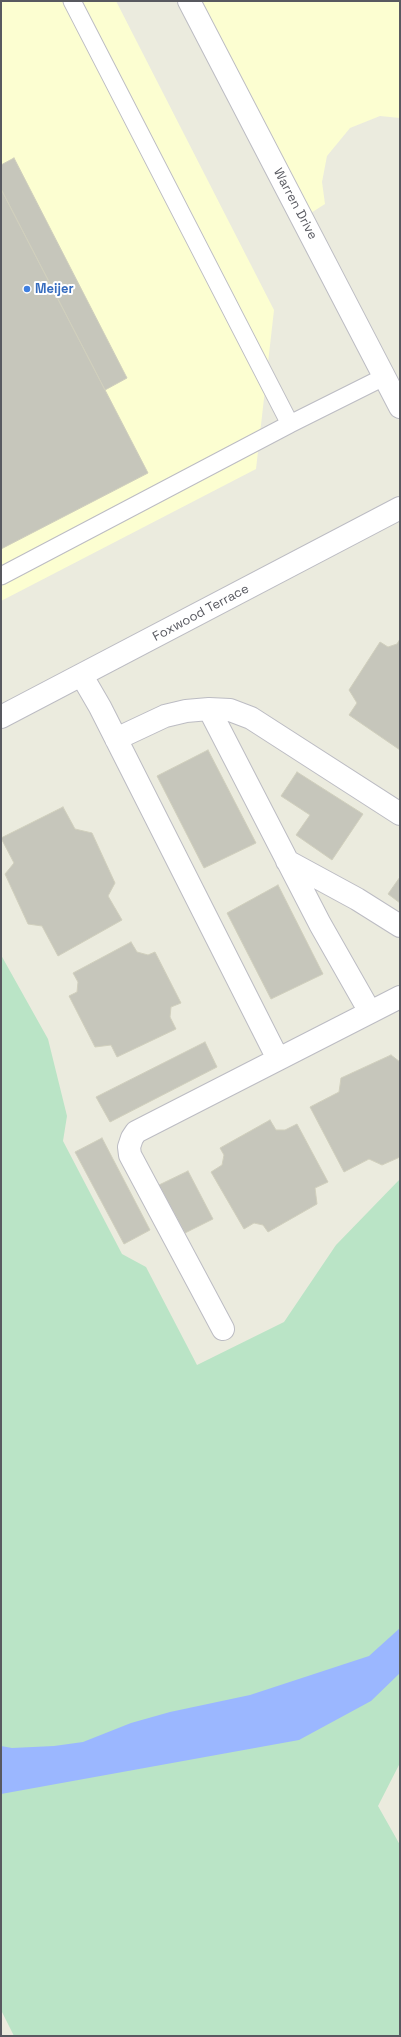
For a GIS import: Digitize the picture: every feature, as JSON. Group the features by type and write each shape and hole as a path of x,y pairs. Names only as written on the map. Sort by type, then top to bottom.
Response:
{"street":[{"name":"Warren Drive","path":"190,1 400,407"},
{"name":"Foxwood Terrace","path":"1,717 82,676 400,508"},
{"path":"82,676 116,739 278,1060"},
{"path":"116,739 166,716 186,711 209,709 230,710 251,718 400,814"},
{"path":"209,709 287,862 370,1012"},
{"path":"287,862 358,899 400,926"},
{"path":"223,1329 130,1155 129,1146 136,1132 400,997"}],"lane":[{"path":"72,1 290,424"},
{"path":"1,576 290,424 384,377"}],"shaded area":[{"path":"1,1 116,1 274,310 256,469 1,601"},
{"path":"190,1 400,1 400,118 380,116 350,128 327,156 322,182 325,204 303,218"},
{"path":"1,955 48,1039 67,1116 63,1141 122,1254 146,1267 197,1365 284,1322 336,1245 400,1179 400,1763 378,1806 400,1845 400,2036 14,2036 1,2010"}],"water":[{"path":"400,1628 400,1673 371,1701 299,1740 1,1794 1,1746 12,1748 54,1746 83,1742 131,1723 170,1712 250,1695 369,1656"}],"building":[{"path":"14,158 127,378 105,390 1,189 1,165"},
{"name":"Meijer","path":"1,189 148,473 1,549"},
{"path":"400,639 400,750 349,715 357,703 349,690 380,642 388,647 397,644"},
{"path":"208,750 256,843 204,868 157,776"},
{"path":"297,772 363,814 332,860 296,835 310,815 281,796"},
{"path":"63,807 75,829 92,833 115,883 108,896 122,920 58,956 42,926 28,924 5,874 14,863 1,838"},
{"path":"400,877 400,903 388,894"},
{"path":"278,885 323,974 271,999 227,913"},
{"path":"131,942 137,952 148,955 155,952 181,1003 171,1007 170,1017 176,1029 117,1057 111,1045 95,1047 69,996 77,992 78,982 73,973"},
{"path":"205,1042 217,1067 110,1122 96,1097"},
{"path":"391,1055 400,1062 400,1157 382,1165 369,1159 344,1172 310,1107 339,1092 341,1078"},
{"path":"270,1120 276,1130 285,1130 297,1124 328,1182 315,1188 317,1204 268,1232 263,1225 254,1223 244,1229 211,1172 222,1165 224,1155 220,1148"},
{"path":"102,1138 150,1230 124,1244 75,1152"},
{"path":"188,1171 213,1219 185,1233 159,1185"}],"place":[{"name":"Meijer","path":"27,289"}]}
